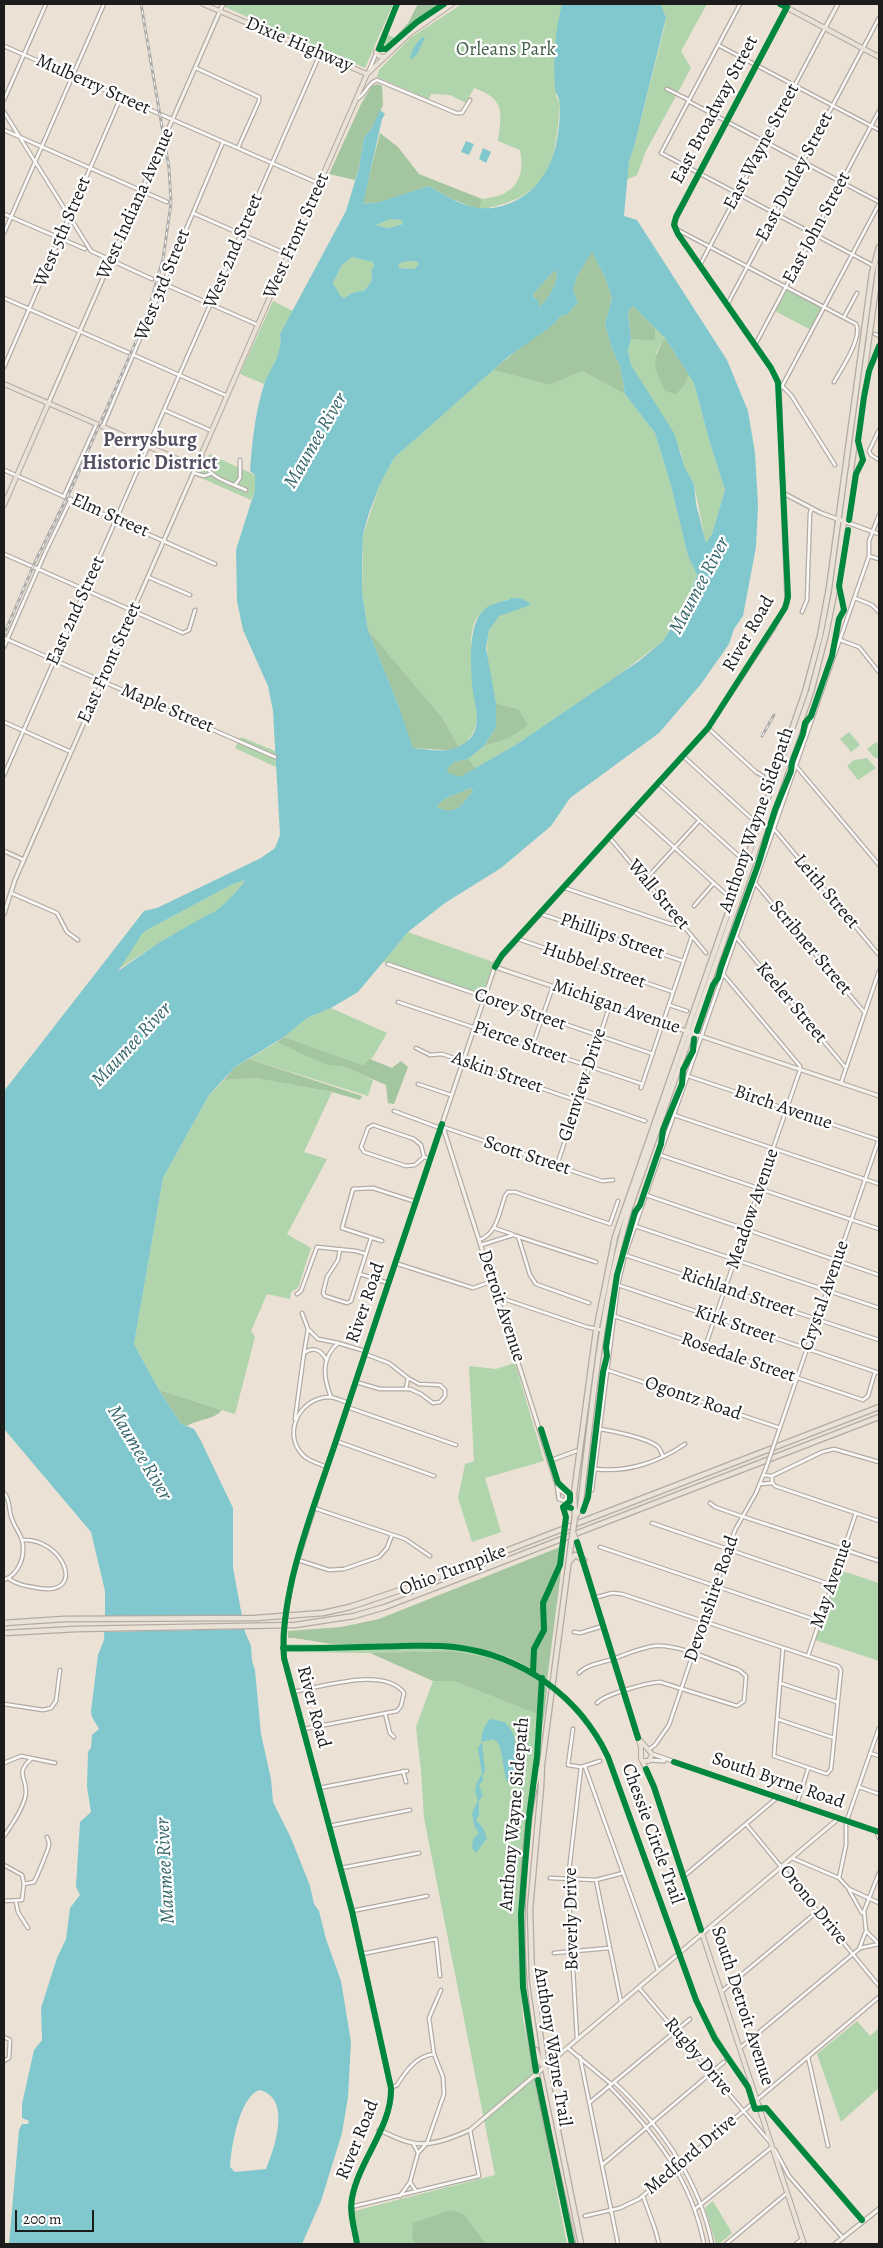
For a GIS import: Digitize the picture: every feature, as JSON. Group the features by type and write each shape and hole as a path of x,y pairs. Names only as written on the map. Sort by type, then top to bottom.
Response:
{"highway":[{"name":"Anthony Wayne Trail","path":"575,1518 580,1509 608,1291 626,1222 811,692 826,634 878,267 879,247"},
{"name":"Anthony Wayne Trail","path":"581,2244 545,2067 532,1979 530,1909 542,1787 542,1764 575,1518 573,1508 588,1392 593,1328 624,1210 805,692 824,614 841,522"},
{"path":"576,1451 588,1392"},
{"name":"Ohio Turnpike","path":"4,1623 40,1620 255,1618 323,1613 380,1598 879,1407"},
{"name":"Ohio Turnpike","path":"4,1633 83,1629 258,1626 325,1622 354,1616 385,1607 879,1417"},
{"path":"568,1563 575,1555 584,1560"},
{"name":"Anthony Wayne Trail","path":"542,1764 534,1786 529,1818 522,1933 524,1980 538,2073 573,2244"},
{"path":"529,2019 540,2062 545,2067"},
{"path":"538,2073 544,2079 554,2110"}],"main road":[{"name":"Dixie Highway","path":"203,4 367,74"},
{"path":"367,74 409,34 452,4"},
{"path":"780,4 788,6 879,57"},
{"path":"376,52 378,56 384,58"},
{"name":"West Front Street","path":"196,467 367,74"},
{"path":"4,384 196,467"},
{"path":"4,505 48,404"},
{"name":"South Detroit Avenue","path":"573,1531 584,1560 638,1738 641,1752 640,1758 650,1778 804,2244"},
{"name":"South Detroit Avenue","path":"638,1738 652,1754 650,1778"},
{"path":"641,1752 648,1749"},
{"path":"643,1761 650,1760"}],"street":[{"path":"4,100 46,4"},
{"path":"4,234 104,4"},
{"name":"West Indiana Avenue","path":"48,404 223,4"},
{"name":"West Front Street","path":"367,74 397,4"},
{"path":"740,4 661,154 878,267"},
{"path":"825,28 838,4"},
{"name":"East Broadway Street","path":"675,228 676,217 788,6"},
{"name":"East Dudley Street","path":"727,305 879,18"},
{"name":"East Wayne Street","path":"700,265 825,28"},
{"path":"718,45 879,130"},
{"name":"Mulberry Street","path":"4,46 320,184"},
{"name":"West 2nd Street","path":"148,447 320,54"},
{"path":"196,68 259,97 259,101 238,148"},
{"path":"356,100 362,96 371,83 377,80 456,113 462,113 470,100"},
{"path":"667,89 879,203 781,388 790,395 835,465"},
{"name":"West 5th Street","path":"4,367 121,98"},
{"name":"East John Street","path":"755,345 879,111"},
{"path":"4,112 70,216 86,248"},
{"path":"4,130 167,202"},
{"name":"West 3rd Street","path":"102,427 134,355 162,283 224,142"},
{"path":"193,212 289,255"},
{"path":"4,214 60,239 86,248 96,255 152,279"},
{"path":"675,228 844,317 857,326 854,344 834,382"},
{"name":"River Road","path":"357,2244 351,2207 353,2192 390,2103 391,2088 352,1911 284,1658 283,1635 292,1578 347,1405 495,967 502,955 516,939 708,728 768,637 787,603 781,388 755,345 675,228"},
{"path":"162,283 258,325"},
{"path":"844,317 857,293"},
{"path":"4,298 227,396"},
{"path":"875,334 879,336"},
{"path":"164,410 212,431"},
{"path":"64,496 96,424"},
{"path":"879,430 869,453 879,460"},
{"name":"East 2nd Street","path":"4,776 148,447"},
{"path":"202,456 203,464 210,474 246,490"},
{"path":"235,485 240,477 240,460"},
{"name":"East Front Street","path":"4,914 24,860 196,467"},
{"name":"Elm Street","path":"4,470 215,564"},
{"path":"194,473 204,476 210,474"},
{"path":"784,494 841,522 879,534"},
{"path":"4,647 5,639 71,499"},
{"path":"802,612 807,600 810,513 812,508"},
{"path":"592,1490 618,1285 625,1255 855,598 869,556 869,541 879,515"},
{"path":"4,554 182,632 188,632 195,610"},
{"path":"869,556 879,559"},
{"path":"148,577 190,595"},
{"path":"855,598 872,605 879,612"},
{"name":"Maple Street","path":"5,639 276,756"},
{"path":"840,640 859,647 879,672"},
{"path":"4,722 72,752"},
{"path":"708,728 756,772 764,776"},
{"path":"683,756 751,818"},
{"path":"796,766 879,865"},
{"path":"658,783 740,857"},
{"path":"633,810 727,895"},
{"path":"645,880 699,820"},
{"name":"Leith Street","path":"774,829 879,955"},
{"name":"Wall Street","path":"609,837 706,953"},
{"path":"4,851 24,860"},
{"path":"694,906 714,883"},
{"name":"Scribner Street","path":"755,883 864,1014"},
{"path":"563,887 671,924 682,925"},
{"path":"11,893 57,914 67,932 78,940"},
{"name":"Phillips Street","path":"540,913 683,962"},
{"path":"653,1054 692,936"},
{"name":"Keeler Street","path":"736,937 846,1068"},
{"name":"Hubbel Street","path":"516,939 673,992"},
{"name":"Corey Street","path":"388,964 542,1018 653,1054"},
{"name":"Michigan Avenue","path":"495,967 879,1096"},
{"path":"841,1083 879,971"},
{"path":"723,974 800,1066 800,1070"},
{"path":"532,1047 553,986"},
{"name":"Pierce Street","path":"398,1002 642,1086 653,1054"},
{"path":"669,1004 687,1010"},
{"name":"Glenview Drive","path":"557,1165 610,1006"},
{"name":"Askin Street","path":"416,1048 430,1055 442,1054 645,1121"},
{"name":"Meadow Avenue","path":"705,1347 800,1070"},
{"name":"Birch Avenue","path":"688,1076 879,1140"},
{"path":"418,1084 451,1095"},
{"name":"Scott Street","path":"394,1111 602,1181 613,1180"},
{"path":"674,1115 879,1184"},
{"path":"373,1125 414,1139 421,1145 424,1157 415,1165 406,1166 364,1152 361,1147 368,1128 373,1125"},
{"name":"Detroit Avenue","path":"442,1126 558,1489"},
{"name":"Crystal Avenue","path":"771,1454 879,1140"},
{"path":"660,1155 879,1229"},
{"path":"424,1157 430,1159"},
{"path":"382,1241 342,1228 353,1189 373,1188 416,1202"},
{"path":"480,1240 490,1235 505,1196 510,1191 610,1224 618,1201"},
{"path":"646,1195 879,1275"},
{"path":"635,1226 879,1308"},
{"path":"494,1228 596,1262"},
{"path":"481,1245 514,1235"},
{"path":"518,1236 534,1282 544,1288 589,1303"},
{"path":"340,1249 338,1260 326,1277 323,1293 325,1296 348,1303 360,1274 371,1238"},
{"path":"297,1294 301,1291 315,1248 318,1246 366,1254"},
{"name":"Richland Street","path":"625,1255 879,1340"},
{"path":"395,1263 473,1288 493,1282"},
{"path":"360,1274 388,1284"},
{"name":"Kirk Street","path":"618,1285 879,1373"},
{"path":"498,1297 602,1330"},
{"path":"302,1313 308,1329 318,1339 338,1343 389,1363 408,1378 422,1385 440,1385 445,1390 445,1396 440,1402 433,1403 418,1392 406,1388 380,1389 355,1382"},
{"name":"Rosedale Street","path":"614,1316 863,1400 868,1396 875,1372"},
{"path":"308,1329 295,1420 295,1439 299,1449 309,1460 327,1467"},
{"path":"331,1397 325,1377 326,1359 331,1349 338,1343"},
{"path":"304,1353 310,1349 316,1349 326,1359"},
{"name":"Ogontz Road","path":"607,1370 780,1428"},
{"path":"406,1388 408,1378"},
{"path":"295,1420 310,1403 331,1397 347,1405 456,1445"},
{"path":"600,1429 616,1431 652,1443 659,1447 663,1456"},
{"path":"336,1441 434,1476"},
{"path":"595,1469 626,1470 663,1456 685,1444"},
{"path":"763,1475 772,1476 822,1452 834,1449 879,1462"},
{"path":"549,1461 576,1451"},
{"path":"571,1454 579,1458"},
{"name":"Devonshire Road","path":"652,1754 655,1745 668,1727 728,1550 742,1516 760,1484 771,1454"},
{"path":"772,1476 773,1484"},
{"path":"760,1484 768,1482 879,1521"},
{"path":"4,1493 8,1498 11,1518 22,1540 21,1563 17,1570 4,1580"},
{"path":"710,1503 715,1507 879,1561"},
{"path":"314,1508 392,1535 419,1547 430,1556"},
{"name":"May Avenue","path":"808,1656 856,1513"},
{"path":"652,1523 832,1585"},
{"path":"298,1560 329,1570 344,1569 379,1556 387,1548 392,1535"},
{"path":"8,1578 21,1585 50,1589 60,1585 66,1576 64,1564 55,1552 36,1540 22,1540"},
{"path":"600,1547 819,1621"},
{"path":"594,1598 612,1593 622,1594 836,1665 841,1670 831,1769 827,1774 808,1770 776,1758 773,1753 783,1648"},
{"path":"574,1632 580,1633 603,1626"},
{"path":"579,1673 583,1669 653,1646 670,1647 739,1670 745,1674 744,1701 740,1706 734,1706 682,1688 655,1682 604,1698 597,1703"},
{"path":"4,1704 43,1710 51,1708 56,1701 60,1670"},
{"path":"293,1692 368,1678 402,1690 404,1693 402,1702 397,1710 304,1729"},
{"path":"780,1683 837,1702"},
{"path":"385,1713 390,1734 394,1737"},
{"path":"777,1719 834,1738"},
{"path":"839,1878 846,1845 847,1820 879,1728"},
{"path":"573,1729 568,1765 581,1768 600,1761"},
{"name":"Devonshire Road","path":"648,1749 655,1745"},
{"path":"870,1753 879,1756"},
{"name":"South Byrne Road","path":"652,1754 877,1831"},
{"path":"25,1756 26,1762"},
{"path":"4,1763 16,1757 25,1756 31,1759 55,1763"},
{"path":"4,1836 13,1824 24,1800 26,1789 22,1770 26,1762 31,1759"},
{"name":"South Byrne Road","path":"650,1760 667,1760"},
{"path":"585,1767 658,1972"},
{"name":"Beverly Drive","path":"577,2040 568,1880 581,1768"},
{"path":"797,1804 808,1770"},
{"path":"319,1788 405,1771 406,1782"},
{"path":"859,1787 879,1794"},
{"path":"683,1877 778,1797"},
{"path":"329,1826 410,1810"},
{"path":"379,2130 413,2143 427,2143 470,2130 840,1818"},
{"name":"Orono Drive","path":"746,1824 879,1986"},
{"path":"877,1831 879,1838"},
{"path":"24,1884 32,1883 37,1879 42,1859 49,1846 47,1837"},
{"path":"340,1868 418,1853"},
{"path":"792,1858 839,1878 845,1885 860,1907 863,1916 866,1931 859,1949"},
{"path":"4,1865 23,1876 24,1884 23,1899 16,1902 4,1901"},
{"path":"550,1878 596,1880 623,1873"},
{"path":"863,1916 879,1874"},
{"path":"596,1880 621,2003"},
{"path":"845,1885 879,1902"},
{"path":"352,1911 427,1896"},
{"path":"16,1902 18,1912 28,1928"},
{"path":"721,1992 818,1911"},
{"path":"866,1931 879,1944"},
{"path":"362,1954 436,1939 440,1976"},
{"path":"740,2048 859,1949 879,1944"},
{"path":"554,1953 609,1948"},
{"name":"Rugby Drive","path":"640,1988 744,2111 771,2145 790,2177 843,2238"},
{"path":"400,2196 410,2182 418,2153 427,2143 445,2089 441,2067 434,2054 430,2015 441,1990"},
{"name":"Medford Drive","path":"585,2216 626,2206 643,2196 879,1997"},
{"path":"589,2103 690,2018"},
{"path":"4,2037 10,2040 11,2054 4,2061"},
{"path":"568,2048 611,2084 652,2123 682,2163 702,2205 712,2244"},
{"path":"391,2088 397,2085 403,2075 418,2059 434,2054"},
{"path":"580,2057 618,2244"},
{"path":"808,2057 828,2146"},
{"path":"602,2165 724,2062"},
{"path":"611,2084 676,2168 695,2209 704,2244"},
{"path":"351,2207 479,2176 470,2130"},
{"path":"462,2133 472,2140"},
{"path":"413,2143 418,2153"},
{"path":"695,2209 771,2145"},
{"path":"783,2182 790,2177"},
{"path":"410,2182 417,2191"},
{"path":"726,2244 787,2193"},
{"path":"643,2196 659,2244"},
{"path":"836,2244 879,2209"},
{"path":"796,2244 802,2239"}],"green space":[{"path":"218,4 393,4 365,68"},
{"path":"418,4 438,4 395,37 408,23"},
{"name":"Orleans Park","path":"462,4 562,4 556,96 560,103 551,162 544,176 534,188 520,197 479,210 482,199 502,194 515,185 521,170 520,150 498,141 500,114 496,102 484,92 474,88 466,103 450,95 431,94 429,99 377,77 379,70 410,38"},
{"path":"661,4 707,4 681,51 691,68 646,151 637,175 626,180 629,161 664,29 666,18"},
{"path":"386,34 395,38 385,49 379,49"},
{"path":"378,84 382,86 383,105 372,128 364,137 355,180 329,174 361,104 372,86"},
{"path":"380,133 398,147 419,174 482,199 479,210 450,198 429,186 380,202 362,204"},
{"path":"390,219 401,220 403,224 388,228 376,225"},
{"path":"592,251 605,277 612,298 605,324 612,349 620,366 625,394 582,371 550,385 493,370 536,335 553,325 561,316 568,314 578,302 573,290 577,276"},
{"path":"352,257 373,262 372,280 365,290 352,293 344,298 333,283 342,265"},
{"path":"416,261 419,264 414,269 400,268 398,266 402,262"},
{"path":"556,271 556,280 554,286 549,296 539,307 533,294"},
{"path":"787,290 822,308 811,330 775,311"},
{"path":"273,301 293,311 280,334 280,352 264,384 240,374"},
{"path":"633,306 655,328 655,340 631,339 628,311"},
{"path":"655,328 665,338 656,353 685,384 689,375 694,383 725,490 712,534 706,544 694,484 685,468 680,450 631,365 628,350 631,339 655,340"},
{"path":"665,338 689,375 685,384 676,394 665,391 656,370 657,354"},
{"path":"493,370 550,385 582,371 625,394 655,433 671,486 688,556 697,574 683,610 663,641 616,677 517,744 476,768 468,759 484,746 507,739 518,709 496,703 489,669 487,643 489,632 493,622 501,615 530,605 521,599 506,600 483,611 475,621 472,631 471,655 477,721 472,734 460,749 442,717 368,630 362,593 363,535 380,484 394,458"},
{"path":"209,454 255,475 255,490 251,500 199,477 202,466 204,466"},
{"path":"368,630 442,717 460,749 412,748 398,704"},
{"path":"496,703 518,709 528,725 507,739 484,746 496,727"},
{"path":"849,732 860,745 851,752 840,739"},
{"path":"241,737 275,751 276,767 235,748"},
{"path":"876,742 879,746 879,758 875,758 867,749"},
{"path":"867,758 876,768 858,780 847,766 854,760"},
{"path":"468,759 476,768 460,778 448,774 446,769 454,762"},
{"path":"471,788 473,791 455,809 445,810 438,808 437,806 446,798"},
{"path":"245,880 229,900 214,913 165,939 117,970 142,934 147,930 233,884"},
{"path":"408,932 496,963 484,997 383,962"},
{"path":"331,1008 387,1033 373,1057 363,1065 284,1037 307,1018"},
{"path":"284,1037 363,1065 370,1059 392,1068 401,1061 408,1067 394,1104 388,1103 386,1085 344,1067 324,1064 277,1042"},
{"path":"277,1042 324,1063 344,1067 373,1080 368,1096 249,1059"},
{"path":"249,1059 362,1096 360,1100 332,1092 256,1078 224,1080 235,1067"},
{"path":"256,1078 332,1092 304,1152 327,1159 287,1234 311,1248 298,1288 291,1292 290,1299 267,1294 251,1331 255,1337 235,1414 159,1390 134,1344 163,1178 209,1095 224,1080"},
{"path":"515,1363 544,1461 485,1478 501,1532 472,1542 458,1498 465,1464 474,1461 469,1366 496,1369"},
{"path":"159,1390 222,1410 215,1416 187,1426 181,1424"},
{"path":"560,1547 561,1572 547,1680 524,1665 500,1654 474,1648 419,1644 331,1644 288,1638 288,1631 341,1627 379,1619"},
{"path":"839,1570 879,1583 879,1661 815,1640"},
{"path":"285,1644 467,1646 491,1651 527,1666 581,1709 604,1742 701,2007 753,2095 787,2129 865,2218 861,2221 767,2112 754,2107 749,2092 723,2055 698,2009 605,1752 577,1710 524,1670 490,1658 454,1651 286,1652"},
{"path":"454,1651 490,1658 524,1670 547,1688 544,1717 454,1681 433,1681 370,1653"},
{"path":"433,1681 454,1681 544,1717 526,1819 519,1908 519,1957 523,2019 567,2244 360,2244 354,2211 495,2175 424,1818 416,1727"},
{"path":"857,2021 870,2036 879,2028 879,2088 841,2122 817,2054"},
{"path":"713,2201 732,2233 719,2244 716,2244 705,2208"},
{"path":"451,2210 463,2214 486,2244 415,2244 412,2237 413,2223"}],"water":[{"name":"Maumee River","path":"562,4 661,4 666,18 629,161 624,216 637,220 727,360 748,411 755,453 758,505 756,547 743,616 734,629 729,644 701,684 659,733 570,798 551,826 501,868 445,903 408,932 358,992 331,1008 307,1018 284,1037 235,1067 209,1095 163,1178 134,1344 159,1390 181,1424 194,1429 233,1508 233,1568 245,1632 251,1646 261,1734 271,1779 273,1802 291,1838 310,1886 314,1904 319,1911 326,1939 341,1981 351,2042 348,2097 342,2133 321,2201 302,2244 9,2244 19,2130 22,2124 28,2124 29,2121 22,2118 22,2104 34,2050 42,2040 41,2008 57,1958 66,1939 70,1908 80,1895 76,1887 80,1822 91,1812 87,1787 88,1752 91,1748 92,1735 99,1729 92,1717 91,1711 98,1655 104,1640 105,1591 91,1532 4,1429 4,1091 144,911 157,908 261,858 275,848 280,835 273,711 268,686 243,630 237,601 236,550 255,490 255,475 250,471 258,408 263,388 278,356 280,334 346,211 359,168 364,137 372,128 380,110 385,114 382,119 363,204 379,202 429,186 461,203 482,208 492,208 517,200 538,183 552,159 560,119 560,105 555,89 554,66 556,35","holes":["390,219 401,220 403,224 388,228 376,225","592,252 605,277 612,298 605,324 612,349 620,366 625,394 655,433 671,486 688,556 697,575 683,610 663,641 639,661 517,744 460,777 448,773 447,769 454,762 468,759 484,746 496,727 496,703 486,648 489,630 499,616 531,605 523,599 517,598 496,603 486,608 475,624 471,659 477,720 472,736 459,747 452,749 413,748 398,704 368,630 362,593 363,534 380,484 394,458 508,357 553,325 561,316 568,314 578,302 573,290 577,276","352,257 373,262 372,280 365,290 352,293 344,298 333,283 342,265","416,261 419,264 414,269 400,268 398,266 402,262","556,271 556,280 546,300 539,307 539,301 534,298 533,294","633,306 665,338 694,383 725,490 712,534 706,543 696,504 694,484 685,468 674,433 631,365 628,350 631,339 628,311","471,788 473,791 455,809 445,810 437,806 446,798","245,880 234,894 213,913 160,942 118,971 142,934 233,884","259,2090 269,2095 275,2102 278,2124 273,2149 266,2169 235,2172 230,2167 234,2136 241,2113 252,2095"]},
{"path":"422,37 425,38 417,54 411,60 412,51"},
{"path":"466,141 474,144 469,155 461,152"},
{"path":"483,148 491,152 486,163 479,159"},
{"path":"491,1719 504,1722 510,1728 515,1739 516,1772 510,1782 507,1782 501,1750 497,1741 492,1739 482,1742 484,1729"},
{"path":"482,1742 485,1772 482,1775 483,1780 479,1786 483,1795 479,1801 479,1815 476,1820 483,1828 487,1838 476,1853 472,1848 473,1839 479,1834 474,1825 472,1813 478,1801 475,1791 477,1782 482,1774 478,1748"}],"pier":[{"path":"245,1615 247,1629 102,1632 103,1617"}],"railway":[{"path":"4,635 35,562 73,485 131,353 147,315 163,259 171,203 169,168 141,4"},
{"path":"762,736 774,715"}],"cycle path":[{"path":"397,4 379,49 386,49 417,22 444,4"},
{"path":"495,967 502,955 708,728 785,608 788,597 778,382 771,368 678,234 674,225 676,217 787,7 780,4"},
{"path":"849,520 856,474 863,460 858,441 864,397 869,371 879,346"},
{"name":"Anthony Wayne Sidepath","path":"697,1031 758,865 775,810 791,771 792,762 803,734 805,723 811,716 832,656 839,619 844,610 839,586 848,530"},
{"path":"583,1511 588,1497 603,1372 607,1356 606,1347 617,1275 635,1212 640,1205 661,1144 663,1130 682,1084 683,1070 693,1051 694,1039"},
{"path":"357,2244 352,2215 352,2198 361,2170 386,2116 391,2088 352,1911 284,1658 284,1632 287,1605 300,1548 442,1124"},
{"path":"541,1429 558,1483 570,1494 570,1501 564,1506"},
{"path":"533,1673 534,1649 544,1630 543,1603 560,1565 566,1517 563,1507 571,1508"},
{"path":"577,1542 638,1738"},
{"name":"Chessie Circle Trail","path":"283,1648 454,1647 503,1659 525,1669 546,1682 564,1697 596,1735 608,1757 696,2000 715,2039 748,2087 755,2109 766,2108 862,2220"},
{"name":"Anthony Wayne Sidepath","path":"536,2071 523,1987 521,1914 529,1817 537,1757 542,1678"},
{"path":"674,1762 879,1832"},
{"name":"Chessie Circle Trail","path":"646,1769 654,1787 701,1930"},
{"path":"538,2080 572,2244"}],"district":[{"name":"Perrysburg Historic District","path":"150,452"}]}
